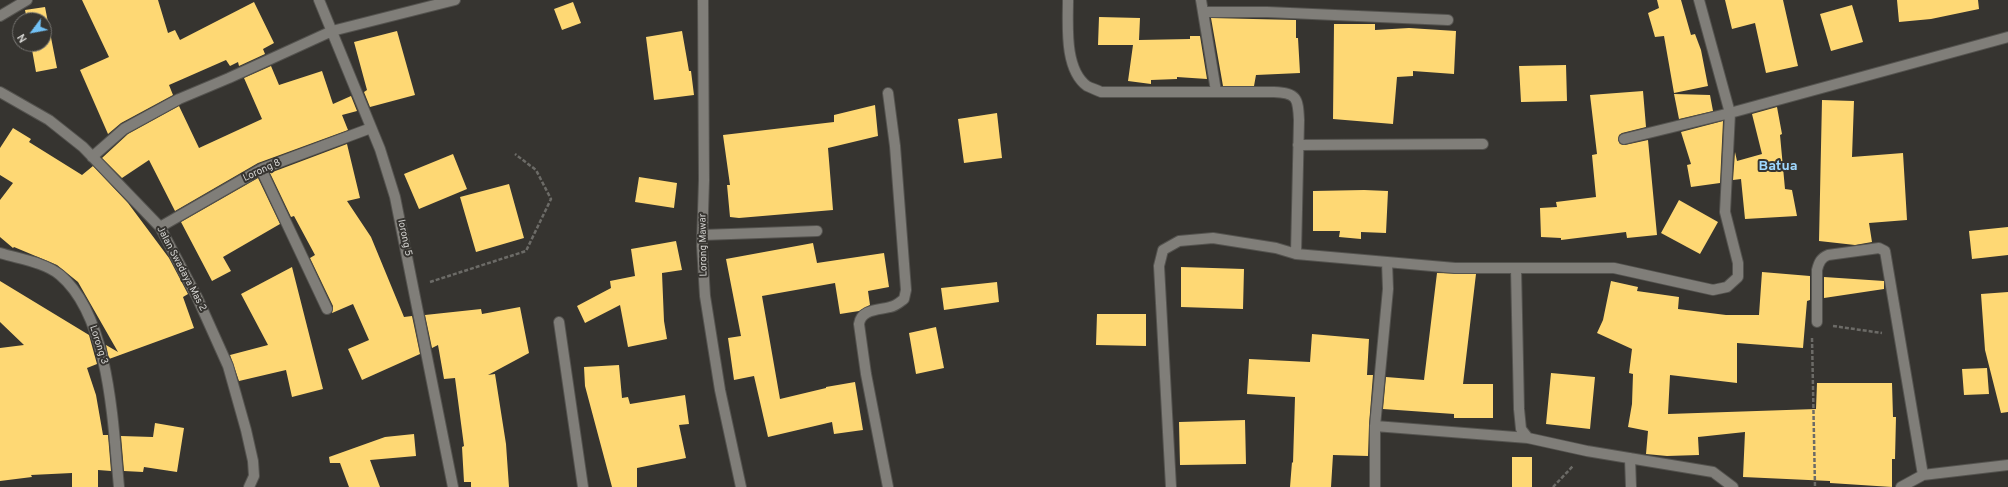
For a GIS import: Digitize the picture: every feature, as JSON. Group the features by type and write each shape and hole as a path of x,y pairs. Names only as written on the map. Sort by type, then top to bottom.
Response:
{"street":[{"path":"0,16 27,0"},
{"name":"lorong 5","path":"318,0 371,128 395,197 453,487"},
{"path":"92,157 124,129 179,99 332,31 455,0"},
{"name":"Lorong Mawar","path":"703,0 704,180 702,235 707,304 720,390 741,487"},
{"path":"1068,0 1068,45 1075,73 1087,86 1101,92 1288,92 1295,97 1298,104 1299,120 1296,254"},
{"path":"1201,0 1216,91"},
{"path":"1171,487 1159,266 1163,250 1179,241 1213,238 1276,248 1296,254 1455,268 1614,268 1713,290 1727,287 1738,277 1738,263 1725,212 1730,114 1699,0"},
{"path":"1203,12 1267,12 1448,20"},
{"path":"1624,139 1730,114 2008,37"},
{"name":"Jalan Swadaya Mas 2","path":"0,92 50,120 83,147 160,227 197,297 228,366 253,461 254,476 249,487"},
{"path":"888,93 895,146 906,290 902,301 891,307 864,315 860,319 859,324 866,374 888,487"},
{"name":"Lorong 8","path":"160,227 261,169 371,128"},
{"path":"1298,145 1483,144"},
{"path":"261,169 327,309"},
{"path":"702,235 817,231"},
{"path":"1817,322 1817,270 1819,262 1822,258 1828,255 1882,248 1887,257 1923,475"},
{"name":"Lorong 3","path":"0,253 45,266 60,275 72,288 85,309 103,354 111,402 119,487"},
{"path":"1375,487 1375,426 1388,289 1387,262"},
{"path":"1516,268 1519,409 1521,429 1528,438"},
{"path":"559,322 583,487"},
{"path":"1375,426 1528,438 1587,451 1713,472 1733,487"},
{"path":"1630,458 1631,487"},
{"path":"1901,487 1923,475 2008,465"}],"path":[{"path":"414,287 526,251 551,199 536,170 515,154"},
{"path":"1815,487 1813,324 1817,322 1874,333 1899,334"},
{"path":"1552,487 1587,451"}],"building":[{"path":"82,0 158,0 168,33 175,30 180,40 254,2 274,43 263,49 265,54 239,66 238,62 230,66 226,60 169,85 173,95 121,123 108,134 80,70 109,57"},
{"path":"1657,0 1681,0 1691,35 1695,34 1701,50 1708,86 1674,93 1664,36 1655,37 1648,13 1659,8"},
{"path":"1725,0 1783,0 1798,66 1766,73 1755,23 1732,29"},
{"path":"1897,0 1978,0 1979,9 1931,19 1899,22"},
{"path":"573,2 581,23 562,30 554,9"},
{"path":"1852,5 1863,42 1831,51 1820,14"},
{"path":"45,7 46,12 25,12 25,10"},
{"path":"1099,17 1140,18 1139,40 1190,39 1190,36 1200,36 1207,79 1177,77 1177,79 1151,80 1151,84 1128,81 1133,45 1098,45"},
{"path":"1211,18 1296,20 1296,38 1298,38 1300,73 1256,75 1254,86 1223,86"},
{"path":"1334,24 1375,24 1375,30 1409,28 1456,31 1454,74 1413,71 1413,76 1397,77 1393,124 1333,119"},
{"path":"397,31 415,95 370,107 364,92 367,90 354,42"},
{"path":"682,31 689,71 691,71 694,95 654,100 646,37"},
{"path":"52,43 57,68 36,72 32,52 52,52"},
{"path":"1566,65 1567,101 1521,102 1519,66"},
{"path":"271,66 279,85 322,71 333,104 351,96 357,111 342,115 348,130 258,163 175,211 149,160 122,178 102,158 128,134 179,106 199,148 262,119 244,78"},
{"path":"1643,91 1646,127 1622,133 1619,135 1618,140 1620,144 1625,145 1648,140 1657,235 1627,238 1626,232 1561,240 1561,238 1541,237 1540,208 1557,207 1556,202 1596,197 1592,155 1597,154 1590,95"},
{"path":"1674,94 1710,95 1713,111 1679,119"},
{"path":"1822,100 1854,101 1852,157 1903,153 1907,220 1869,223 1872,242 1855,245 1819,241"},
{"path":"875,105 878,136 828,148 833,210 739,218 730,217 727,185 730,185 723,135 834,122 834,115"},
{"path":"1777,107 1782,134 1780,135 1785,189 1792,190 1797,216 1745,219 1741,179 1733,180 1735,152 1737,161 1762,154 1752,114"},
{"path":"997,113 1002,158 964,163 958,119"},
{"path":"1723,121 1720,183 1691,187 1687,165 1691,164 1681,132"},
{"path":"13,128 31,139 29,142 82,175 93,166 128,203 169,258 188,294 183,297 194,328 109,359 106,345 118,352 78,282 57,265 14,247 13,248 0,237 0,200 13,183 0,175 0,148"},
{"path":"347,144 360,198 347,201 371,237 404,317 412,316 420,354 362,380 348,349 369,340 353,304 332,313 333,306 310,258 315,255 294,216 291,217 270,173"},
{"path":"453,154 467,189 419,209 404,174"},
{"path":"639,177 677,183 674,208 635,202"},
{"path":"258,178 280,224 223,257 231,271 212,281 181,222"},
{"path":"509,184 524,238 476,252 460,197"},
{"path":"1313,191 1388,191 1386,233 1361,232 1361,239 1339,237 1340,231 1313,231"},
{"path":"1679,200 1718,222 1700,254 1661,233"},
{"path":"2008,227 2008,255 1972,259 1969,231"},
{"path":"676,241 682,270 662,273 664,321 667,339 628,347 620,305 585,323 577,306 611,288 610,281 635,276 631,249"},
{"path":"813,243 817,263 884,253 889,287 868,291 870,305 859,311 840,314 835,283 762,296 780,399 826,387 855,382 863,430 834,434 832,422 768,437 754,376 734,380 728,338 741,336 726,259"},
{"path":"292,267 323,389 292,397 286,370 239,381 230,355 268,345 241,294"},
{"path":"1181,267 1244,269 1243,309 1181,307"},
{"path":"1762,272 1810,276 1810,300 1807,301 1803,348 1737,343 1737,383 1670,375 1668,414 1816,409 1817,383 1892,383 1893,417 1896,417 1895,459 1892,459 1892,487 1830,483 1830,481 1743,477 1745,432 1698,437 1699,455 1667,456 1646,454 1648,431 1628,427 1632,404 1633,374 1629,373 1632,349 1597,333 1603,320 1611,281 1638,287 1637,291 1679,297 1678,309 1726,315 1759,315"},
{"path":"1437,273 1476,274 1463,384 1493,384 1493,418 1454,418 1454,414 1383,409 1386,377 1424,380"},
{"path":"1824,277 1884,281 1884,289 1824,298"},
{"path":"0,281 89,335 97,364 87,368 96,395 103,435 108,435 111,471 98,470 98,487 72,487 72,473 31,475 32,477 0,481 0,348 24,345 0,322"},
{"path":"997,282 999,302 944,310 941,288"},
{"path":"2008,292 2008,412 2001,413 1985,350 1981,294"},
{"path":"520,307 529,353 488,375 495,374 506,444 509,487 471,487 471,482 464,482 462,447 464,446 455,378 444,379 438,345 432,348 425,315 481,309 482,314"},
{"path":"1097,314 1146,314 1146,346 1096,345"},
{"path":"936,327 944,368 916,374 909,333"},
{"path":"1312,334 1369,339 1367,375 1373,375 1368,456 1333,455 1331,487 1290,487 1292,462 1293,463 1295,397 1247,394 1249,359 1310,362"},
{"path":"619,365 622,398 628,397 630,404 685,395 689,424 679,425 686,458 637,468 637,487 612,487 585,386 584,367"},
{"path":"1987,368 1989,394 1964,395 1962,369"},
{"path":"1551,373 1595,377 1590,429 1546,424"},
{"path":"1245,420 1246,464 1180,465 1179,422"},
{"path":"155,423 184,428 177,472 144,467 143,472 124,471 121,436 153,437"},
{"path":"414,434 416,456 370,460 380,487 349,487 340,463 330,463 329,457 385,437"},
{"path":"1512,457 1532,457 1532,487 1512,487"}],"district":[{"name":"Batua","path":"1778,167"}]}
